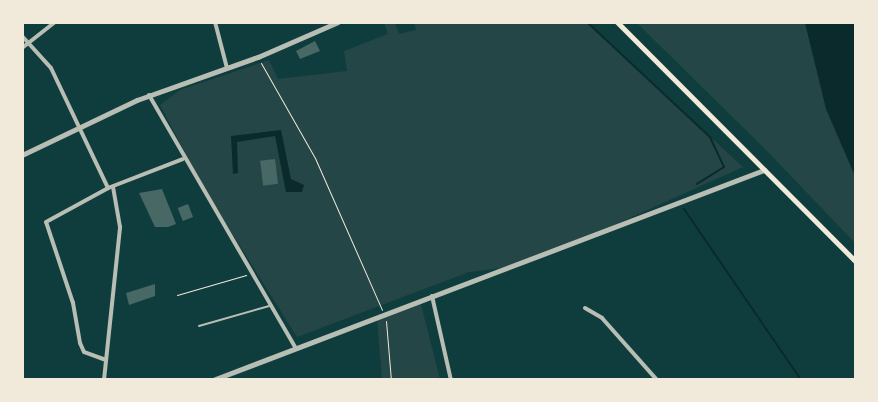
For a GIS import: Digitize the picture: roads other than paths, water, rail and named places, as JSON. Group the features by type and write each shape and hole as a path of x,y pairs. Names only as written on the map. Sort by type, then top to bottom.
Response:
{"main road":[{"path":"617,22 856,262"}],"street":[{"path":"22,48 25,43 55,22"},
{"path":"216,22 227,68"},
{"path":"22,155 149,95 258,57 338,22"},
{"path":"22,36 25,43 51,68 111,188 120,227 104,380"},
{"path":"149,95 183,159 296,349"},
{"path":"106,360 84,352 73,303 45,227 58,214 111,188 183,159"},
{"path":"213,380 764,170"},
{"path":"432,296 451,380"},
{"path":"585,308 602,318 657,380"}],"lane":[{"path":"199,326 269,306"}],"waterway":[{"path":"587,22 710,137 724,167 697,184"},
{"path":"684,209 801,380"}]}
